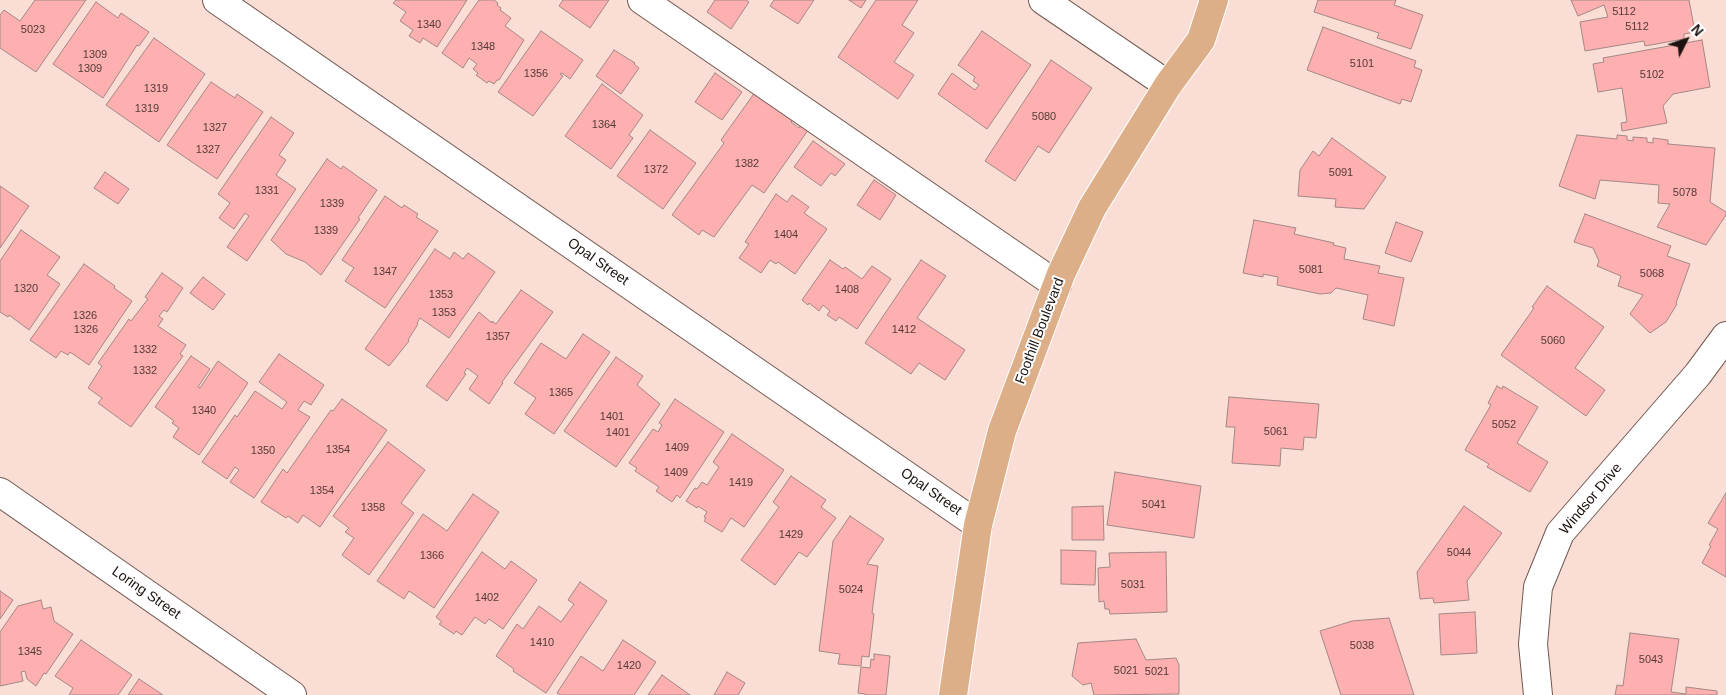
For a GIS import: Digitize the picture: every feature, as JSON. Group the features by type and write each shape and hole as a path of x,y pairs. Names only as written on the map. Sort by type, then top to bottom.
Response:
{"main road":[{"name":"Foothill Boulevard","path":"953,695 978,525 1002,430 1057,285 1092,208 1168,86 1201,40 1214,0"}],"street":[{"name":"Opal Street","path":"217,0 978,525"},
{"path":"642,0 1057,285"},
{"path":"1043,0 1168,86"},
{"name":"Windsor Drive","path":"1538,695 1533,644 1538,588 1560,533 1698,374 1726,336"},
{"name":"Loring Street","path":"0,492 292,695"}],"building":[{"path":"35,0 86,0 36,72 0,48 0,15 4,10 20,21"},
{"path":"396,0 467,0 437,47 423,38 420,43 409,36 413,30 400,21 406,12 393,3"},
{"path":"479,0 494,0 498,3 497,5 501,8 500,10 511,18 505,26 524,40 499,80 494,84 489,81 487,83 476,75 478,73 473,69 477,64 469,58 463,68 442,53"},
{"path":"563,0 609,0 590,28 559,6"},
{"path":"715,0 746,0 749,2 731,29 707,12"},
{"path":"774,0 814,0 798,24 770,6"},
{"path":"849,0 866,0 861,8"},
{"path":"876,0 918,0 902,25 914,33 894,62 914,75 898,99 838,57"},
{"path":"1318,0 1396,0 1394,5 1423,15 1411,49 1377,38 1379,33 1314,12"},
{"path":"1571,0 1689,0 1695,32 1684,34 1684,39 1645,46 1644,41 1585,51 1580,22 1608,17 1604,5 1578,16"},
{"path":"96,2 118,18 121,13 149,32 139,46 137,45 103,98 53,64"},
{"path":"1323,27 1416,61 1414,67 1422,70 1411,102 1402,99 1400,104 1307,70"},
{"path":"541,31 583,60 570,79 562,73 560,74 563,76 533,116 498,92"},
{"path":"982,31 1031,65 987,129 938,94 952,73 975,90 979,85 973,81 975,77 958,65"},
{"path":"154,38 205,74 159,142 106,105"},
{"path":"1702,40 1710,87 1673,94 1663,106 1667,123 1622,131 1621,123 1627,122 1622,88 1598,92 1593,64 1604,62 1603,58"},
{"path":"614,50 635,63 639,68 621,94 596,76"},
{"path":"1051,60 1092,88 1049,153 1038,146 1015,181 985,161"},
{"path":"715,73 742,92 722,120 695,102"},
{"path":"211,82 235,98 237,94 263,112 217,179 167,145"},
{"path":"602,84 643,115 629,135 633,138 611,169 565,136"},
{"path":"758,88 796,115 791,122 799,128 804,121 811,126 764,193 752,185 714,237 702,230 699,235 672,215 724,143 721,140"},
{"path":"271,117 294,133 279,155 286,160 276,175 296,189 247,261 227,247 249,216 245,213 234,229 219,218 230,203 218,194"},
{"path":"650,130 696,163 663,209 617,176"},
{"path":"1577,135 1617,139 1617,135 1627,136 1627,140 1633,141 1633,137 1647,138 1647,142 1653,143 1653,138 1668,140 1668,144 1715,148 1710,202 1726,212 1726,215 1706,245 1657,227 1670,204 1658,203 1659,185 1600,180 1595,199 1559,186"},
{"path":"1332,138 1386,177 1364,209 1335,207 1336,199 1298,196 1300,170 1313,151 1319,156"},
{"path":"813,141 845,164 835,176 831,173 821,186 794,167"},
{"path":"327,159 341,169 343,166 377,190 358,218 360,219 321,275 305,262 286,254 271,240"},
{"path":"105,172 129,189 118,204 94,188"},
{"path":"874,180 896,195 880,220 857,205"},
{"path":"0,186 29,206 0,248"},
{"path":"776,194 787,202 792,195 809,207 804,213 827,229 795,274 778,262 776,264 770,260 761,273 739,258 749,244 745,242"},
{"path":"385,196 402,208 404,205 418,214 416,217 438,231 385,308 345,281 354,268 342,260"},
{"path":"1585,214 1671,246 1667,256 1690,264 1677,304 1666,322 1650,333 1630,314 1643,295 1618,286 1621,276 1597,266 1599,261 1593,248 1574,242"},
{"path":"1254,220 1296,228 1294,234 1334,243 1333,245 1346,248 1344,259 1380,266 1378,273 1404,278 1394,326 1363,319 1368,295 1336,288 1331,293 1320,294 1277,285 1278,277 1263,274 1263,277 1243,273"},
{"path":"1396,222 1423,232 1411,262 1385,253"},
{"path":"21,230 60,257 47,275 60,284 29,330 9,315 8,317 0,312 0,261"},
{"path":"435,249 450,259 454,252 463,259 468,253 495,272 449,338 420,318 409,341 389,366 365,349"},
{"path":"830,260 843,269 845,267 862,279 872,266 891,279 857,329 839,317 836,321 827,315 830,311 823,305 819,311 802,300"},
{"path":"921,260 946,276 917,318 965,350 945,380 919,363 911,374 865,343"},
{"path":"84,264 115,286 114,288 132,301 89,365 70,352 68,355 61,351 56,358 30,340"},
{"path":"162,273 183,288 167,312 164,310 159,316 163,319 158,326 186,345 180,354 183,356 131,427 98,403 102,398 88,388 102,366 98,363 129,319 131,321 148,299 145,297"},
{"path":"203,277 225,294 213,310 190,293"},
{"path":"1547,286 1604,327 1575,368 1605,390 1586,416 1501,355"},
{"path":"521,290 553,312 502,382 489,404 469,389 478,376 467,368 464,373 466,374 447,401 426,386 479,312 496,324"},
{"path":"583,334 610,352 554,434 525,414 536,398 514,383 541,343 566,359"},
{"path":"279,354 324,385 311,405 304,401 298,410 310,417 254,498 230,482 239,470 235,467 227,479 202,462 235,415 237,417 255,391 282,409 287,402 259,382"},
{"path":"191,356 210,369 198,387 200,388 218,361 248,383 199,455 173,437 179,428 172,423 174,421 155,407"},
{"path":"616,357 643,376 637,385 660,404 616,467 564,431"},
{"path":"1497,386 1502,389 1503,386 1538,407 1517,443 1548,462 1530,492 1487,467 1489,464 1465,450 1491,405 1488,403"},
{"path":"1229,397 1319,404 1316,438 1304,437 1303,450 1281,448 1280,466 1232,463 1235,427 1226,427"},
{"path":"342,399 387,430 320,527 303,515 298,523 288,516 286,518 261,502 283,469 287,473 331,410 333,411"},
{"path":"675,399 724,432 680,498 677,495 672,502 656,491 659,487 635,471 637,468 629,463 653,429 658,432 662,425 659,423"},
{"path":"732,434 784,470 744,527 731,518 722,532 704,521 707,512 686,501 702,482 707,485 719,467 713,462"},
{"path":"388,442 425,470 401,503 414,513 369,575 342,555 354,538 345,532 349,528 333,516"},
{"path":"1115,472 1201,486 1194,538 1107,525"},
{"path":"791,476 826,500 821,507 836,518 807,557 799,552 775,585 741,560 779,507 773,502"},
{"path":"1726,493 1726,577 1702,563 1718,529 1708,523"},
{"path":"473,494 499,512 434,608 409,591 404,599 377,581 423,514 447,531"},
{"path":"1103,506 1104,540 1072,540 1072,507"},
{"path":"1464,506 1502,533 1467,581 1469,600 1434,603 1433,598 1420,599 1417,572"},
{"path":"850,516 884,539 867,564 878,566 869,657 862,656 861,666 838,664 840,654 819,651 833,541"},
{"path":"1061,550 1096,551 1095,585 1061,584"},
{"path":"482,552 505,569 511,561 537,580 503,629 489,619 485,624 475,617 462,635 456,631 454,634 439,624 442,622 436,617"},
{"path":"1166,552 1167,612 1110,614 1109,609 1105,609 1104,601 1099,602 1098,568 1110,567 1109,553"},
{"path":"580,582 607,601 546,693 513,671 514,669 496,656 517,624 523,629 539,606 561,622 574,604 568,600"},
{"path":"0,591 13,600 0,619"},
{"path":"41,600 43,609 51,607 54,621 73,634 36,686 27,679 25,671 21,672 23,681 0,686 0,632 18,606"},
{"path":"1475,612 1477,653 1441,655 1439,614"},
{"path":"1389,618 1414,695 1341,695 1320,631 1352,621"},
{"path":"1630,633 1679,639 1671,692 1686,694 1686,687 1717,691 1717,695 1615,695 1617,685 1623,686"},
{"path":"1136,639 1146,660 1176,658 1179,665 1179,694 1094,695 1091,683 1083,685 1072,676 1078,643"},
{"path":"81,640 132,675 118,695 69,695 73,688 55,676"},
{"path":"623,640 656,662 634,695 561,695 557,693 581,656 603,671"},
{"path":"874,654 890,656 886,695 858,693 861,667 870,668 871,659 874,660"},
{"path":"727,672 745,683 738,695 714,695"},
{"path":"662,675 690,695 648,695"},
{"path":"139,679 163,695 128,695"}]}
